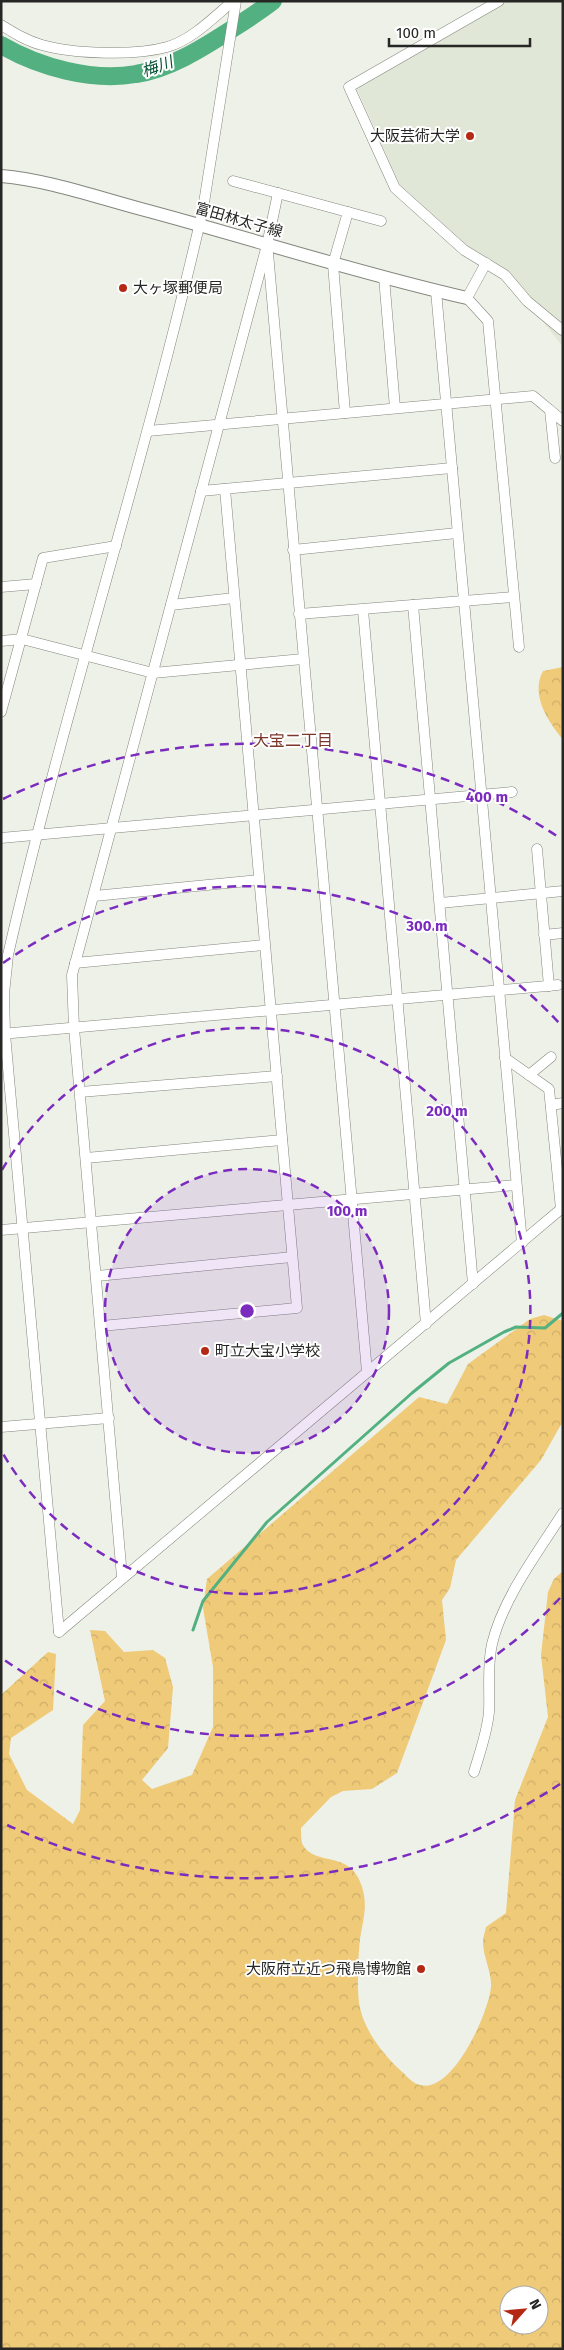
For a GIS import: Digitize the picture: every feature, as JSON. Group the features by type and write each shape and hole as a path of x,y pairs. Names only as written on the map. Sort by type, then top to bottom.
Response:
{"main road":[{"name":"富田林太子線","path":"1,176 52,185 333,264 467,298"}],"street":[{"path":"499,1 348,87 395,188 464,250 506,274 526,301 562,330"},
{"path":"1,25 22,38 43,46 123,53 168,47 235,5"},
{"path":"235,5 199,225 148,431 86,654 8,955 4,994 3,1034 23,1228 59,1632 122,1577 522,1243 560,1214 558,1132 549,1089 505,1058"},
{"path":"233,181 381,221"},
{"path":"122,1577 72,988 75,963 220,424 267,245 278,193"},
{"path":"345,412 333,264 348,212"},
{"path":"267,245 316,810 368,1372"},
{"path":"486,263 467,298 488,321 497,399 519,647"},
{"path":"384,277 395,408"},
{"path":"436,290 522,1243"},
{"path":"148,431 534,396 563,421"},
{"path":"550,410 555,458"},
{"path":"201,491 452,468"},
{"path":"101,1326 297,1308 225,489"},
{"path":"293,550 457,533"},
{"path":"2,709 44,558 116,546"},
{"path":"1,587 36,584"},
{"path":"300,614 514,597"},
{"path":"171,605 234,598"},
{"path":"413,605 474,1284"},
{"path":"363,610 426,1324"},
{"path":"1,640 22,639 86,654 153,673 303,659"},
{"path":"1,838 430,801 512,792"},
{"path":"3,1034 553,986 544,935 537,849"},
{"path":"94,896 259,880"},
{"path":"440,903 563,892"},
{"path":"544,935 563,934"},
{"path":"75,963 264,945"},
{"path":"529,1075 551,1057"},
{"path":"80,1092 277,1076"},
{"path":"551,1105 563,1103"},
{"path":"86,1158 282,1140"},
{"path":"1,1230 516,1185"},
{"path":"96,1276 292,1257"},
{"path":"1,1427 109,1418"},
{"path":"474,1772 489,1712 488,1689 491,1646 497,1625 526,1571 563,1513"}],"shaded area":[{"name":"大阪芸術大学","path":"508,1 563,1 563,347 501,268 465,244 400,185 356,87"}],"green space":[{"path":"563,667 563,740 542,707 539,689 543,671"},
{"path":"544,1315 563,1321 563,1421 541,1460 456,1560 450,1588 442,1600 446,1640 397,1773 372,1789 343,1791 331,1797 301,1828 301,1833 302,1843 307,1850 314,1855 350,1867 357,1875 362,1887 365,1907 360,1939 358,1996 361,2013 374,2040 400,2070 415,2083 430,2085 443,2079 455,2066 476,2033 489,1999 491,1981 483,1948 483,1938 486,1927 506,1913 515,1800 548,1717 541,1655 548,1592 554,1579 563,1571 563,2349 1,2349 1,1695 48,1652 56,1654 53,1710 11,1738 9,1754 27,1790 73,1824 80,1810 83,1725 105,1701 90,1630 105,1631 124,1652 153,1650 165,1658 173,1687 168,1748 142,1780 152,1789 192,1775 213,1727 213,1667 203,1608 207,1579 419,1397 447,1404 468,1364 530,1319"}],"waterway":[{"name":"梅川","path":"1,45 32,60 66,71 102,76 136,74 161,68 196,51 273,1"},
{"path":"193,1630 203,1601 267,1522 412,1393 449,1363 504,1332 516,1327 545,1328 563,1313"}],"place":[{"name":"大阪芸術大学","path":"470,136"},
{"name":"大ヶ塚郵便局","path":"123,288"},
{"name":"町立大宝小学校","path":"205,1351"},
{"name":"大阪府立近つ飛鳥博物館","path":"421,1969"}],"district":[{"name":"大宝二丁目","path":"293,740"}]}
